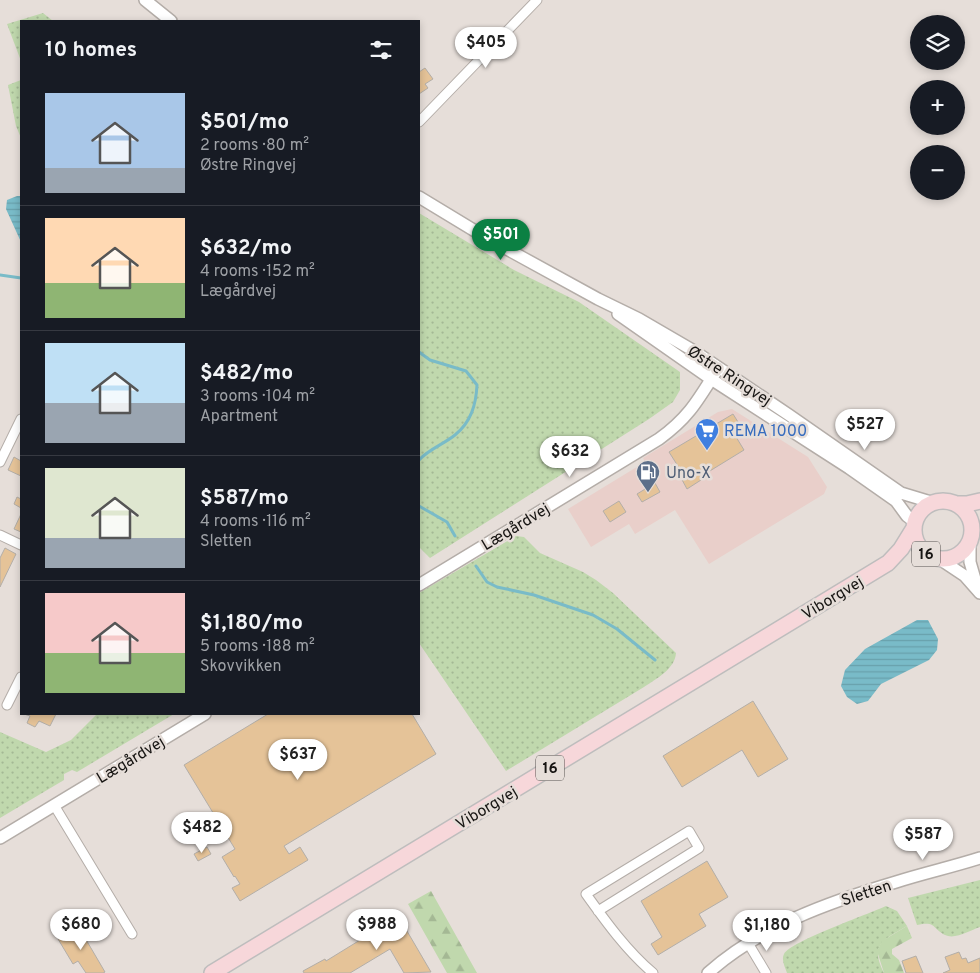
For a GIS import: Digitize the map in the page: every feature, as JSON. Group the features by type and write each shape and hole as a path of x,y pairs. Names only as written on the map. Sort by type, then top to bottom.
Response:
{"main road":[{"path":"934,503 945,501 964,504 980,501"},
{"name":"16","path":"934,503 924,508 914,525 918,545 936,558 958,556 963,553 980,516"},
{"path":"956,504 968,515 972,526 971,537"},
{"name":"Viborgvej","path":"888,563 902,548 914,525"},
{"name":"Viborgvej","path":"212,973 888,563 906,557 936,558"}],"street":[{"path":"145,0 170,20"},
{"path":"420,121 537,0"},
{"name":"Østre Ringvej","path":"420,198 485,237 598,300 639,319 718,367 901,493 934,503"},
{"name":"Østre Ringvej","path":"598,300 711,379 849,468 896,501 914,525"},
{"name":"Lægårdvej","path":"420,584 677,427 692,410 718,367"},
{"path":"0,462 20,421"},
{"path":"0,534 20,544"},
{"path":"971,537 970,562 979,591"},
{"path":"936,558 959,571 979,591"},
{"path":"7,705 20,679"},
{"name":"Lægårdvej","path":"0,838 203,715"},
{"path":"54,805 132,934"},
{"path":"598,911 699,848 689,831 586,894 598,911 634,955 653,973"},
{"name":"Sletten","path":"708,973 748,942 784,923 824,906 894,882 980,858"},
{"path":"748,942 766,973"}],"shaded area":[{"path":"732,409 808,457 827,487 824,494 709,564 675,510 635,534 629,524 591,547 568,509 645,462 643,458 718,412"}],"green space":[{"path":"43,13 52,20 20,20"},
{"path":"20,20 20,58 7,24"},
{"path":"20,80 20,136 16,126 8,85"},
{"path":"420,214 514,270 579,302 680,372 680,390 673,402 430,558 420,548"},
{"path":"516,536 524,537 540,553 583,572 613,593 676,653 675,659 669,669 644,687 506,771 420,644 420,592"},
{"path":"96,715 172,715 77,772 72,770 64,774 64,780 0,818 0,732 46,752 71,740"},
{"path":"980,880 980,927 958,935 949,936 931,925 917,925 908,898"},
{"path":"431,891 477,973 447,973 408,904"},
{"path":"886,906 897,911 907,926 881,944 878,955 884,973 787,973 783,959 784,954 790,949 815,935"},
{"path":"907,926 912,938 892,949 892,954 899,960 904,973 884,973 877,951 882,941"}],"water":[{"path":"20,196 20,240 6,209 7,200"},
{"path":"917,620 928,620 938,639 937,650 929,660 881,684 868,701 857,704 847,697 841,686 845,670 865,649"}],"building":[{"path":"425,68 433,79 425,84 428,88 420,93 420,71"},
{"name":"REMA 1000","path":"733,414 738,422 730,427 744,450 700,477 701,480 687,489 680,476 683,474 669,452"},
{"path":"14,457 20,460 20,476 8,470"},
{"path":"655,483 660,492 642,502 637,494"},
{"path":"17,497 20,498 20,507 14,504"},
{"path":"619,501 626,512 610,522 603,511"},
{"path":"20,516 20,532 14,529"},
{"path":"5,548 16,554 0,587 0,558"},
{"path":"753,701 788,759 758,777 742,750 682,787 663,756"},
{"path":"27,715 56,715 50,726 39,721 35,727 27,723 30,716"},
{"path":"266,715 413,715 436,754 284,846 289,854 300,847 308,860 240,901 232,888 240,884 222,857 235,849 184,765"},
{"path":"207,847 211,854 198,861 194,854"},
{"path":"707,861 728,897 699,914 706,926 658,955 651,944 662,937 641,901"},
{"path":"397,914 431,972 404,973 390,949 350,973 304,973 303,971 325,959 326,961 378,929 376,926"},
{"path":"78,926 105,972 86,973 78,961 73,964 58,939"},
{"path":"959,952 962,959 966,958 968,963 980,958 980,973 943,973 950,970 945,957"},
{"path":"916,956 923,973 906,973 902,961"}],"waterway":[{"path":"0,275 20,278"},
{"path":"420,353 430,360 466,371 477,385 472,413 465,425 455,435 420,459"},
{"path":"420,507 447,522 455,536"},
{"path":"476,566 487,582 497,587 534,595 593,615 617,629 655,660"}],"place":[{"name":"REMA 1000","path":"707,451"},
{"name":"Uno-X","path":"648,493"}]}
